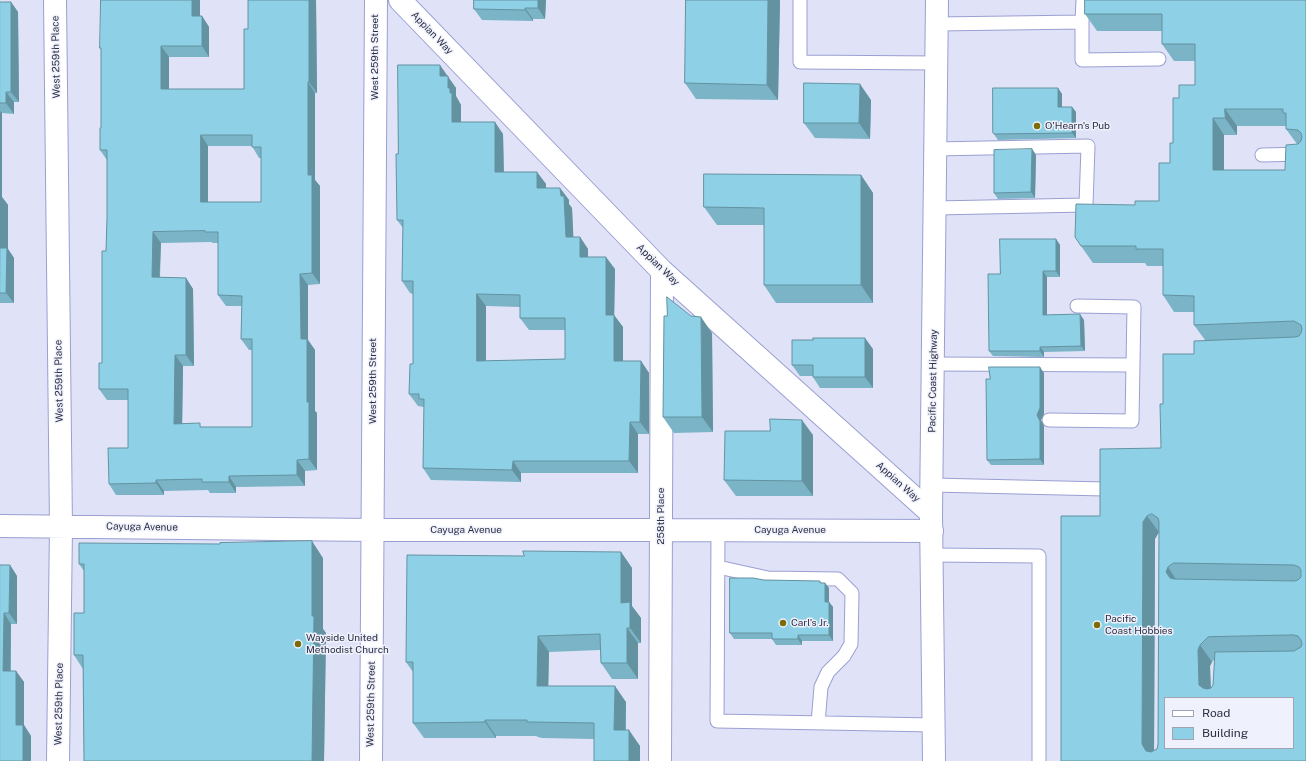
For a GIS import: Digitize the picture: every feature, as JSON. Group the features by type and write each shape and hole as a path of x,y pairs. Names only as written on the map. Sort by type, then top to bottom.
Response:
{"main road":[{"name":"West 259th Place","path":"55,0 60,526 58,761"},
{"name":"West 259th Street","path":"370,761 376,0"},
{"name":"Appian Way","path":"400,0 662,271 931,522"},
{"name":"Pacific Coast Highway","path":"934,761 931,522 937,0"},
{"name":"258th Place","path":"660,761 662,271"},
{"name":"Cayuga Avenue","path":"0,526 373,530 718,530 931,522"}],"lane":[{"path":"800,0 800,62 936,63"},
{"path":"1083,0 1082,60 1159,59"},
{"path":"937,24 1082,22"},
{"path":"935,148 1088,146 1086,205 935,208"},
{"path":"1262,155 1306,154"},
{"path":"1049,420 1132,421 1134,307 1077,306"},
{"path":"934,364 1132,365"},
{"path":"932,485 1105,489"},
{"path":"718,530 717,721 934,725"},
{"path":"932,555 1039,556 1039,761"},
{"path":"718,567 768,578 838,579 852,593 850,644 844,656 828,672 821,687 818,723"}],"building":[{"path":"101,0 192,0 192,16 202,16 202,46 161,46 161,89 244,89 244,29 248,29 248,0 309,0 308,175 312,175 312,273 300,274 301,339 307,339 309,459 297,460 297,475 229,476 229,482 202,482 202,479 156,480 156,483 109,484 108,448 128,448 128,389 99,389 99,363 102,363 102,251 106,251 107,218 107,150 100,150","holes":["201,135 252,135 252,147 261,147 261,202 201,202","153,232 218,232 218,295 242,296 241,339 252,339 252,427 200,427 200,423 174,424 175,355 186,355 186,278 152,277"]},
{"path":"474,0 538,0 538,8 525,8 525,10 474,9"},
{"path":"686,0 768,0 767,85 685,83"},
{"path":"1085,0 1306,0 1306,761 1061,761 1061,516 1100,516 1100,449 1161,448 1160,404 1163,404 1163,354 1194,354 1194,341 1295,337 1299,336 1302,329 1301,325 1294,321 1194,325 1194,296 1163,295 1163,249 1136,249 1136,246 1081,246 1075,237 1076,204 1135,205 1135,201 1159,201 1159,163 1170,163 1170,143 1173,143 1173,98 1179,98 1179,85 1195,85 1195,44 1162,44 1162,14 1085,14","holes":["1225,109 1283,109 1283,113 1286,113 1286,129 1298,130 1302,137 1298,144 1286,145 1285,170 1213,170 1213,118 1225,118","1152,514 1158,518 1159,522 1158,744 1157,749 1151,752 1146,751 1142,744 1143,522 1147,516","1174,563 1294,565 1299,567 1301,570 1301,577 1294,581 1174,579 1170,578 1166,572 1168,567","1294,635 1298,636 1302,644 1301,647 1294,651 1215,652 1213,685 1211,688 1207,689 1199,685 1198,650 1200,645 1208,637"]},
{"path":"0,2 11,2 11,92 6,92 6,103 0,103"},
{"path":"398,65 440,65 440,76 448,76 448,88 450,88 450,93 452,93 452,122 495,122 495,172 537,172 537,188 560,188 561,196 564,196 566,237 580,237 580,257 606,257 606,315 614,315 614,361 641,361 640,422 630,422 629,461 513,461 512,470 423,468 424,399 419,399 419,394 409,394 410,364 413,364 413,281 402,281 403,220 397,220 396,154 398,154","holes":["477,294 520,295 520,318 565,318 565,359 477,361"]},
{"path":"804,83 860,84 859,123 804,123"},
{"name":"O'Hearn's Pub","path":"993,88 1058,88 1058,107 1072,107 1072,133 994,134"},
{"path":"1032,149 1031,192 994,193 994,150"},
{"path":"704,174 861,175 861,285 764,285 764,208 704,207"},
{"path":"1000,239 1056,239 1056,271 1043,271 1043,315 1080,314 1081,346 1040,347 1040,351 989,351 988,274 1000,274"},
{"path":"0,248 7,248 6,293 0,293"},
{"path":"667,297 691,316 701,317 702,417 663,417 664,316 667,316"},
{"path":"813,338 865,338 865,377 813,377 813,365 792,365 792,340 813,340"},
{"path":"989,367 1040,367 1040,408 1037,415 1040,421 1040,459 987,460 986,379 990,379"},
{"path":"770,419 802,420 802,481 724,480 725,431 770,431"},
{"path":"312,541 312,616 314,616 312,761 84,761 83,655 74,655 74,613 84,613 84,564 79,564 79,543 220,544"},
{"path":"523,551 621,552 621,603 630,602 630,628 627,628 627,663 601,663 600,634 538,636 537,686 615,686 614,730 629,730 629,761 594,761 594,723 485,720 485,722 413,723 413,662 406,662 407,555 524,556"},
{"path":"0,565 10,565 9,613 4,613 3,671 16,671 16,725 23,725 23,761 0,761"},
{"name":"Carl's Jr.","path":"730,578 820,581 820,583 825,583 825,602 829,602 829,635 798,635 798,639 772,639 772,633 730,633"}],"place":[{"name":"O'Hearn's Pub","path":"1037,126"},
{"name":"Carl's Jr.","path":"783,623"},
{"name":"Pacific Coast Hobbies","path":"1097,625"},
{"name":"Wayside United Methodist Church","path":"298,644"}]}
